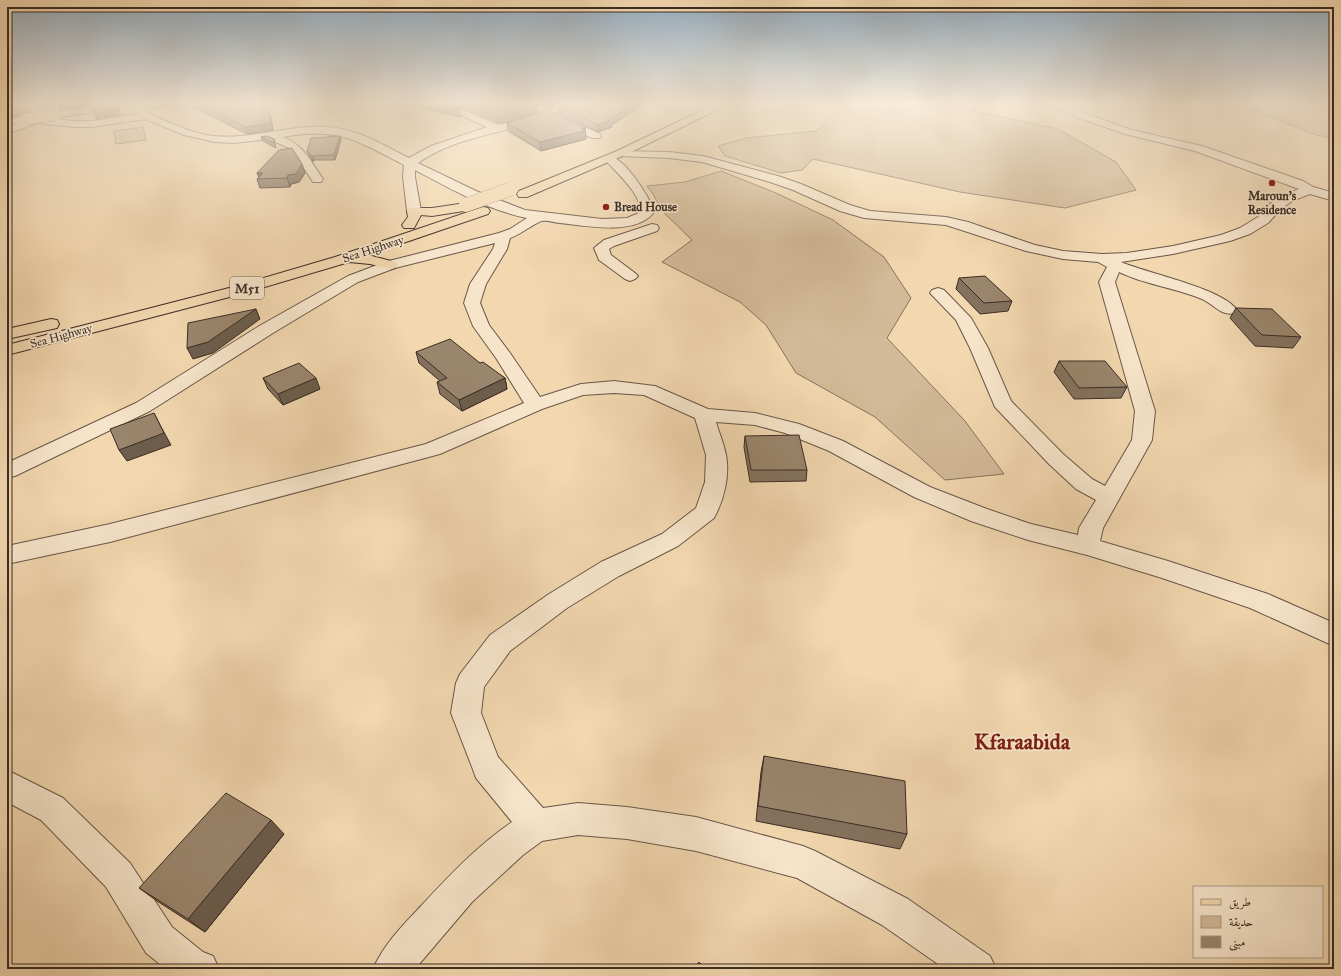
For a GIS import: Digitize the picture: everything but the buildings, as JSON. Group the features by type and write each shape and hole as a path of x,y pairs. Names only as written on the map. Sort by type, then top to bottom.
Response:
{"main road":[{"name":"Sea Highway","path":"7,350 239,290 340,260 409,225 483,211 517,192 608,150"},
{"name":"Sea Highway","path":"7,334 222,282 306,258 409,225 466,202 517,192 616,156 629,150"},
{"path":"390,266 388,259 390,254 409,225"},
{"path":"340,260 361,258 390,266"}],"street":[{"path":"297,150 312,175 317,179"},
{"path":"386,150 466,202 538,217 608,224 624,223 644,216 647,212 644,201 616,156 669,155 703,159 798,187 845,208 869,214 946,221 963,225 1031,248 1063,255 1109,262 1131,272 1208,296 1229,310"},
{"path":"409,225 410,164 432,150"},
{"path":"1202,150 1299,184 1308,190 1334,197"},
{"path":"1109,262 1127,257 1173,250 1225,238 1245,231 1263,220 1276,206 1288,198 1308,190"},
{"path":"630,276 604,257 601,248 609,243 654,226 655,223 644,216"},
{"path":"7,471 143,407 261,333 353,279 390,266 504,236 520,229 538,217"},
{"path":"504,236 500,249 478,284 472,303 481,326 504,357 535,405"},
{"path":"1087,546 1091,528 1142,440 1145,411 1132,361 1107,282 1109,262"},
{"path":"938,293 963,318 979,348 1002,403 1067,469 1084,484 1108,497"},
{"path":"7,555 110,534 433,449 535,405 581,390 614,387 648,390 704,415 755,419 792,428 836,446 922,492 979,516 1028,532 1087,546 1168,570 1259,601 1334,635"},
{"path":"536,826 487,766 466,713 470,683 500,643 558,601 610,569 670,540 706,512 716,482 716,455 704,415"},
{"path":"7,784 52,809 118,875 159,940 194,968 200,969"},
{"path":"392,969 408,947 460,890 511,843 536,826 578,819 627,823 696,834 803,863 895,912 977,969"}],"green space":[{"path":"720,150 1094,150 1116,162 1136,190 1065,208 960,192 813,159 802,170 781,173 725,156"},
{"path":"721,171 776,193 833,220 884,257 911,298 887,338 965,421 1004,474 945,480 875,417 796,373 766,325 740,302 662,262 692,240 662,211 647,186 685,182"}],"place":[{"name":"Maroun's Residence","path":"1272,183"},
{"name":"Bread House","path":"606,207"}],"district":[{"name":"Kfaraabida","path":"1022,741"}]}
